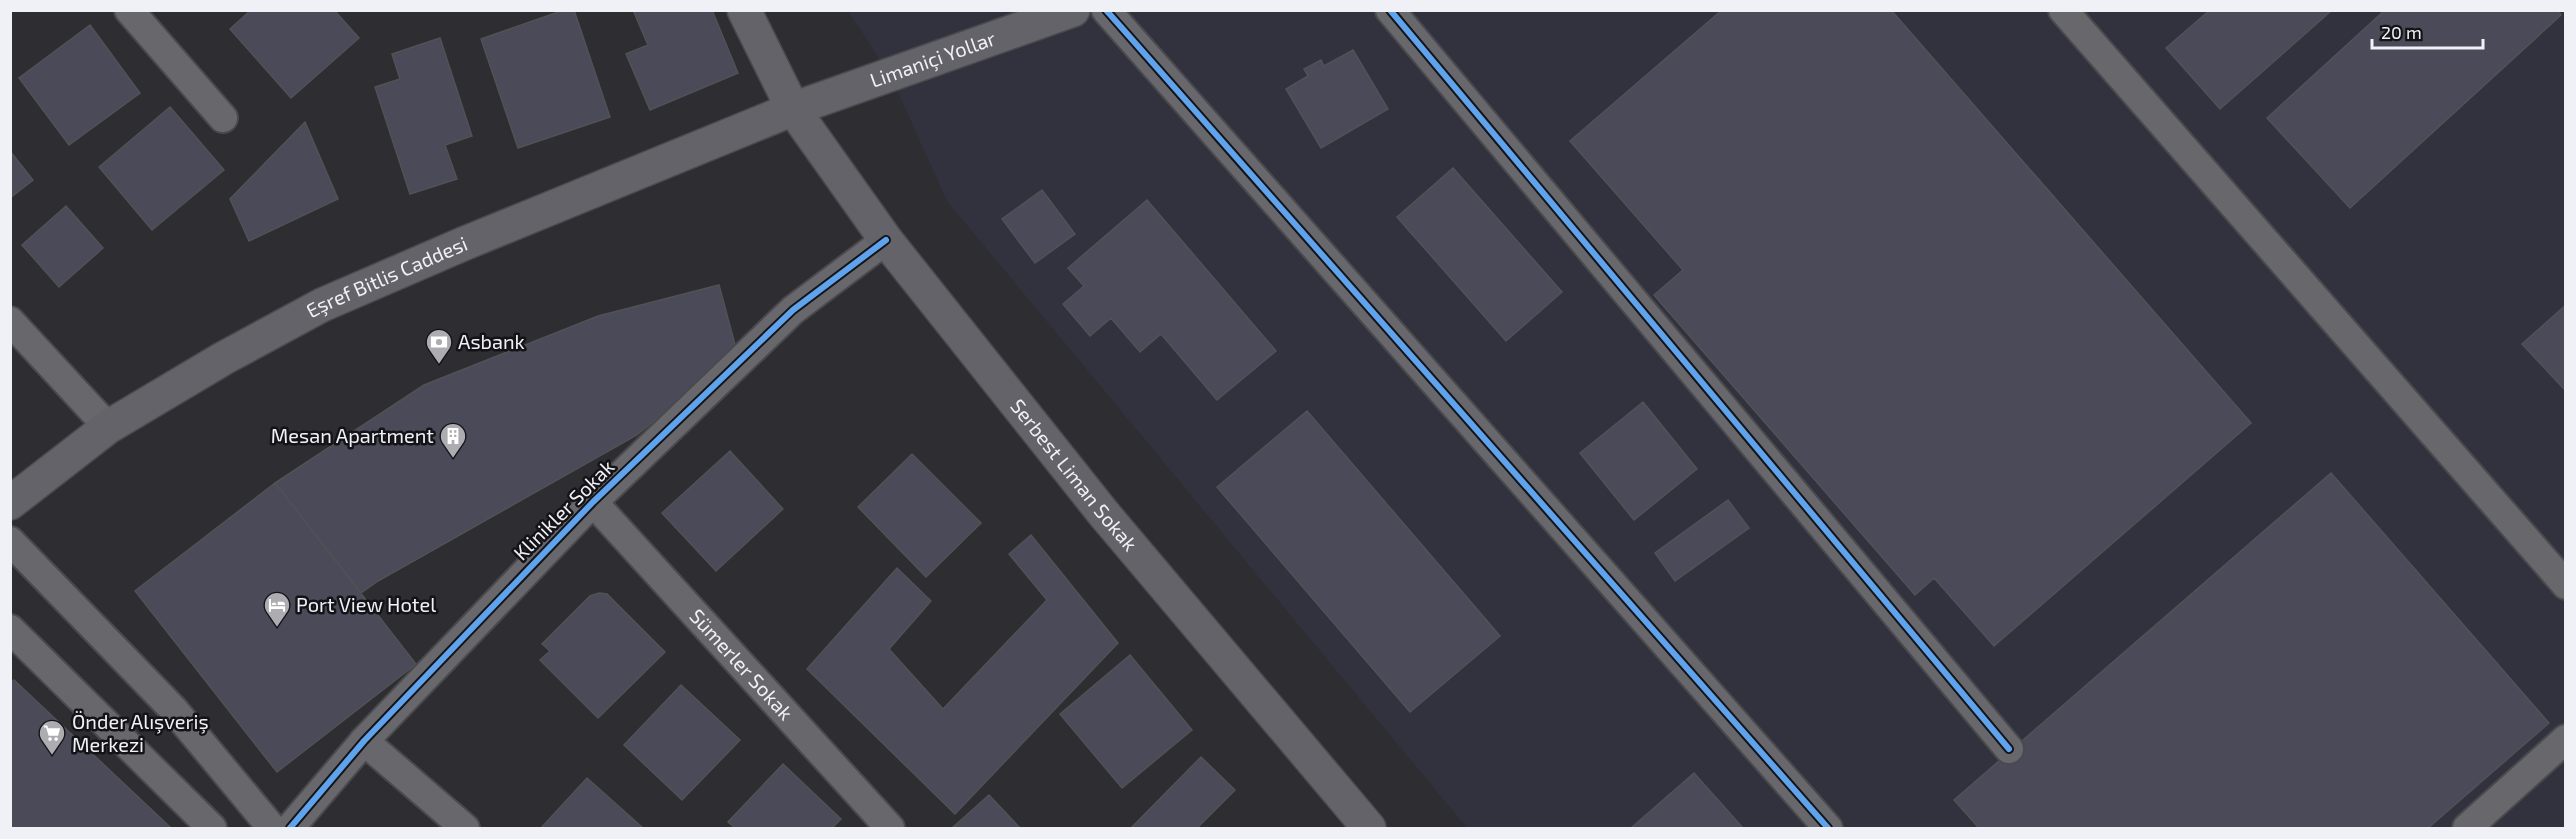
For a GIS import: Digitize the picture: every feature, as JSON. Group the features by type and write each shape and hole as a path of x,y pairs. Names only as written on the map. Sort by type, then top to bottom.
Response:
{"main road":[{"name":"Serbest Liman Sokak","path":"744,10 793,109 886,240 1104,514 1369,828"},
{"name":"Limaniçi Yollar","path":"793,109 1073,10"},
{"name":"Eşref Bitlis Caddesi","path":"10,503 108,427 224,358 322,305 463,244 793,109"}],"street":[{"path":"129,10 223,118"},
{"path":"1106,10 1828,828"},
{"path":"1390,10 2009,749"},
{"path":"2063,10 2565,585"},
{"name":"Klinikler Sokak","path":"290,828 364,741 592,502 793,310 886,240"},
{"path":"10,321 108,427"},
{"name":"Sümerler Sokak","path":"592,502 890,828"},
{"path":"10,541 174,710 272,828"},
{"path":"10,629 213,828"},
{"path":"2467,828 2565,739"},
{"path":"364,741 465,828"}],"shaded area":[{"path":"848,11 2565,11 2565,828 1467,828 947,201 890,75"}],"building":[{"path":"251,10 334,10 359,38 291,98 230,29"},
{"path":"564,10 574,10 610,117 518,148 481,39"},
{"path":"633,10 712,10 738,73 650,110 626,54 648,45"},
{"path":"1722,10 1891,10 2251,423 1994,646 1934,578 1915,595 1654,295 1683,270 1570,141"},
{"path":"2210,10 2332,10 2220,109 2166,48"},
{"path":"2385,10 2557,10 2561,15 2350,208 2267,118"},
{"path":"90,25 140,93 69,145 19,78"},
{"path":"440,38 472,136 445,145 457,179 410,194 375,87 400,79 392,54"},
{"path":"1353,50 1388,109 1321,148 1286,89 1308,76 1304,69 1321,60 1324,66"},
{"path":"170,107 224,170 152,230 99,167"},
{"path":"305,122 338,199 249,241 230,199"},
{"path":"10,151 33,180 10,198"},
{"path":"1453,168 1562,292 1506,341 1397,217"},
{"path":"1042,190 1075,234 1035,263 1002,219"},
{"path":"1147,200 1276,351 1217,400 1161,334 1140,352 1111,318 1090,336 1063,304 1084,286 1068,268"},
{"path":"66,206 103,248 59,287 22,245"},
{"name":"Mesan Apartment","path":"719,285 737,352 637,435 378,581 361,593 275,483 424,385 598,316"},
{"path":"2566,305 2566,391 2522,344"},
{"path":"1643,402 1697,469 1634,520 1580,453"},
{"path":"1307,411 1500,636 1410,712 1217,487"},
{"path":"730,451 783,509 716,571 662,513"},
{"path":"912,454 981,523 926,577 858,507"},
{"path":"2331,473 2549,723 2428,828 1979,828 1954,800"},
{"name":"Port View Hotel","path":"275,483 416,664 277,772 135,591"},
{"path":"1728,500 1749,528 1675,581 1655,553"},
{"path":"1031,535 1118,643 955,814 807,669 897,568 931,601 889,649 943,709 1047,600 1009,554"},
{"path":"599,593 607,594 665,652 598,718 540,660 550,651 542,644 590,596"},
{"path":"1130,655 1192,730 1122,788 1060,714"},
{"name":"Önder Alışveriş Merkezi","path":"14,680 171,828 10,828 10,683"},
{"path":"681,685 740,740 682,800 624,745"},
{"path":"1201,757 1235,790 1197,828 1131,828"},
{"path":"783,764 841,819 832,828 735,828 728,822"},
{"path":"1694,773 1743,828 1631,828"},
{"path":"587,778 643,828 541,828"},
{"path":"989,795 1020,828 952,828"}],"cycle path":[{"path":"1106,10 1828,828"},
{"path":"1390,10 2009,749"},
{"path":"290,828 364,741 593,502 793,310 886,240"}],"place":[{"name":"Asbank","path":"439,365"},
{"name":"Mesan Apartment","path":"453,459"},
{"name":"Port View Hotel","path":"277,628"},
{"name":"Önder Alışveriş Merkezi","path":"52,756"}]}
